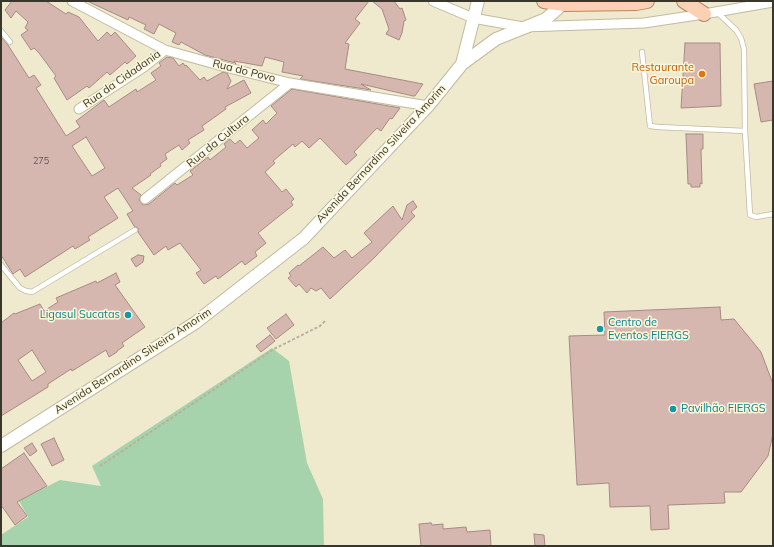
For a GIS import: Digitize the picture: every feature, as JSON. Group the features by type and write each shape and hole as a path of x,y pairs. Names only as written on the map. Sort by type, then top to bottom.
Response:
{"main road":[{"name":"Avenida Bernardino Silveira Amorim","path":"462,64 478,1"},
{"path":"544,1 636,3 647,1"},
{"path":"684,1 710,13"},
{"name":"Avenida Bernardino Silveira Amorim","path":"1,446 195,323 304,238 428,106 462,64 496,38 546,19 565,2"}],"street":[{"name":"Rua do Povo","path":"72,1 165,50 290,83 428,106"},
{"path":"433,1 473,18 523,27 644,23 773,2"},
{"name":"Rua da Cidadania","path":"79,109 144,67 165,50"},
{"name":"Rua da Cultura","path":"145,199 290,83"}],"lane":[{"path":"710,13 736,30 741,38 744,49 745,131 750,215 756,217 773,214"},
{"path":"1,30 10,42"},
{"path":"642,52 650,126 745,131"},
{"path":"1,265 20,288 26,292 32,292 135,230"}],"path":[{"path":"100,466 274,349 320,326 325,321"}],"green space":[{"path":"272,348 289,361 307,463 323,499 324,546 1,546 1,535 28,517 19,501 60,480 101,486 92,466"}],"building":[{"path":"12,1 46,1 66,14 68,12 79,17 98,41 107,32 111,36 115,32 136,56 127,64 125,62 110,75 107,72 89,88 87,86 67,100 54,78 56,76 39,53 34,48 31,50 21,35 28,30 25,28 28,22 16,11 11,18 5,10"},
{"path":"87,1 369,1 355,19 360,23 345,43 349,44 345,69 423,84 415,96 413,96 361,84 371,90 300,79 303,76 282,72 284,62 265,57 262,66 234,61 236,64 205,55 181,42 179,45 172,42 176,33 159,24 154,34 144,29 146,25 129,17 128,20"},
{"path":"372,1 394,1 400,9 402,8 406,20 404,21 399,40 386,34 389,29 382,9"},
{"path":"1,37 8,45 29,78 34,75 41,85 36,88 66,136 80,127 76,121 104,100 109,107 136,89 137,92 156,80 151,73 161,66 159,63 167,57 173,58 179,66 183,63 185,66 186,65 200,80 204,77 207,81 223,72 227,73 231,81 227,89 244,80 251,93 225,107 226,109 202,126 204,130 188,140 190,143 182,150 179,145 165,154 167,159 160,164 161,166 132,188 141,195 139,200 143,205 149,204 175,183 177,185 193,175 190,171 208,157 210,160 226,147 224,144 230,139 235,144 240,140 247,148 259,138 252,130 263,120 266,124 277,113 271,106 292,89 400,108 392,119 390,118 381,131 377,128 354,152 357,155 346,165 320,138 309,148 302,141 295,147 293,144 273,161 275,163 265,172 282,192 286,189 294,199 291,202 293,205 258,233 266,243 255,252 257,256 245,265 242,261 218,279 216,276 204,284 196,273 201,270 180,243 168,250 166,246 154,255 138,232 138,228 134,226 127,214 133,211 118,188 104,197 118,218 88,237 90,240 75,249 73,246 25,277 20,269 13,274 1,255","holes":["86,137 105,168 92,176 72,146"]},
{"name":"Restaurante Garoupa","path":"685,43 720,43 721,106 681,108"},
{"path":"773,81 773,120 761,122 754,84"},
{"path":"686,134 703,134 703,149 701,149 702,184 700,183 700,187 691,187 691,184 688,184"},
{"path":"413,201 417,207 411,212 415,216 373,259 330,299 321,288 316,291 311,288 307,293 299,284 296,287 288,278 291,276 289,273 298,265 299,266 323,247 334,258 345,250 352,258 372,242 364,233 393,206 402,220 407,205"},
{"path":"138,255 144,256 143,262 136,267 131,259"},
{"path":"116,273 120,282 115,285 145,327 122,343 124,346 109,357 106,350 72,371 71,369 48,384 48,387 1,416 1,323 14,313 15,314 40,304 44,311 58,302 56,298 96,281 97,283","holes":["32,350 46,372 32,381 18,360"]},
{"name":"Pavilhão FIERGS","path":"720,307 721,320 734,319 761,352 773,384 773,434 768,456 741,492 724,492 725,503 668,505 669,529 651,530 650,506 610,507 609,483 577,485 569,336 605,335 604,312"},
{"path":"286,314 294,325 276,339 267,328"},
{"path":"270,335 275,341 261,352 256,346"},
{"path":"54,438 64,460 52,466 41,444"},
{"path":"32,443 37,451 30,456 24,448"},
{"path":"24,453 47,486 17,502 27,516 15,525 1,505 1,469"},
{"path":"431,523 432,525 443,524 443,529 466,527 467,532 490,530 491,546 421,546 419,524"},
{"path":"534,534 544,535 545,546 535,546"}],"place":[{"name":"Restaurante Garoupa","path":"702,74"},
{"name":"Ligasul Sucatas","path":"128,315"},
{"name":"Centro de Eventos FIERGS","path":"600,329"},
{"name":"Pavilhão FIERGS","path":"673,409"}]}
